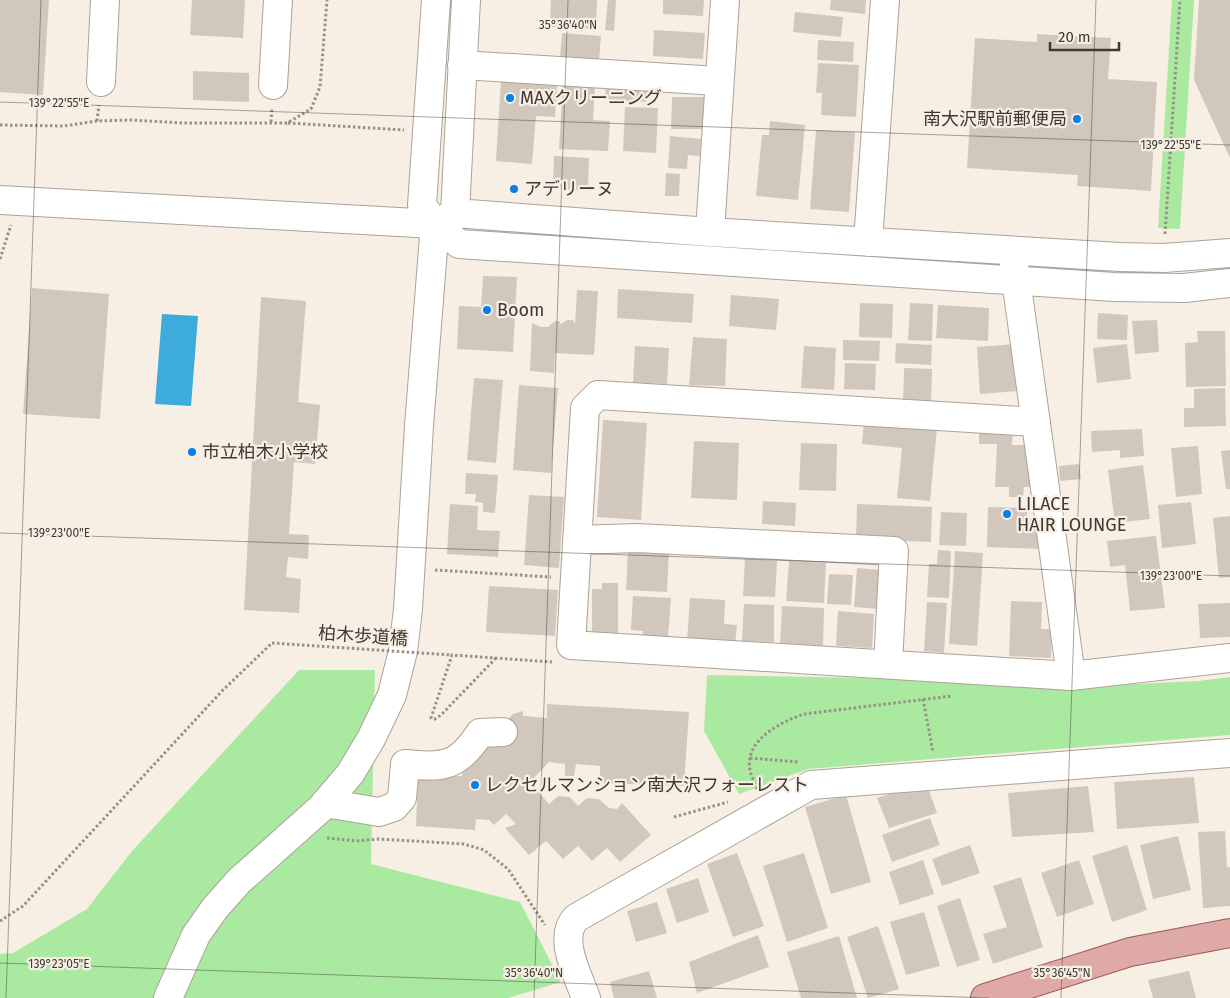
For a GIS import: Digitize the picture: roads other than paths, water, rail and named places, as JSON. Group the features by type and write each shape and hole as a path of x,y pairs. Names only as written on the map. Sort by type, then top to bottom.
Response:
{"main road":[{"path":"985,998 1130,952 1230,933"}],"street":[{"path":"101,82 105,0"},
{"path":"273,85 278,0"},
{"path":"436,0 422,205 445,219 459,244 1016,281 1151,288 1230,283"},
{"path":"168,998 196,935 215,908 240,881 325,803 350,774 392,695 403,651 409,601 419,426 462,65 466,0"},
{"path":"710,232 718,81 725,0"},
{"path":"868,242 885,0"},
{"path":"462,65 718,81"},
{"path":"6,211 445,219 1164,258 1230,253"},
{"path":"1012,251 1071,676"},
{"path":"1036,422 598,395 585,408 571,645 1071,676 1230,658"},
{"path":"576,540 637,538 894,551 888,664"},
{"path":"364,750 405,764 439,767 459,756 475,742 480,733 503,732"},
{"path":"586,998 567,940 568,929 576,918 811,785 1230,753"},
{"path":"325,803 379,812 394,807 402,798 405,764"}],"water":[{"path":"162,314 198,316 191,406 155,404"}],"place":[{"name":"MAXクリーニング","path":"510,98"},
{"name":"南大沢駅前郵便局","path":"1077,119"},
{"name":"アデリーヌ","path":"514,189"},
{"name":"Boom","path":"487,310"},
{"name":"市立柏木小学校","path":"192,452"},
{"name":"LILACE HAIR LOUNGE","path":"1007,514"},
{"name":"レクセルマンション南大沢フォーレスト","path":"475,785"}]}
